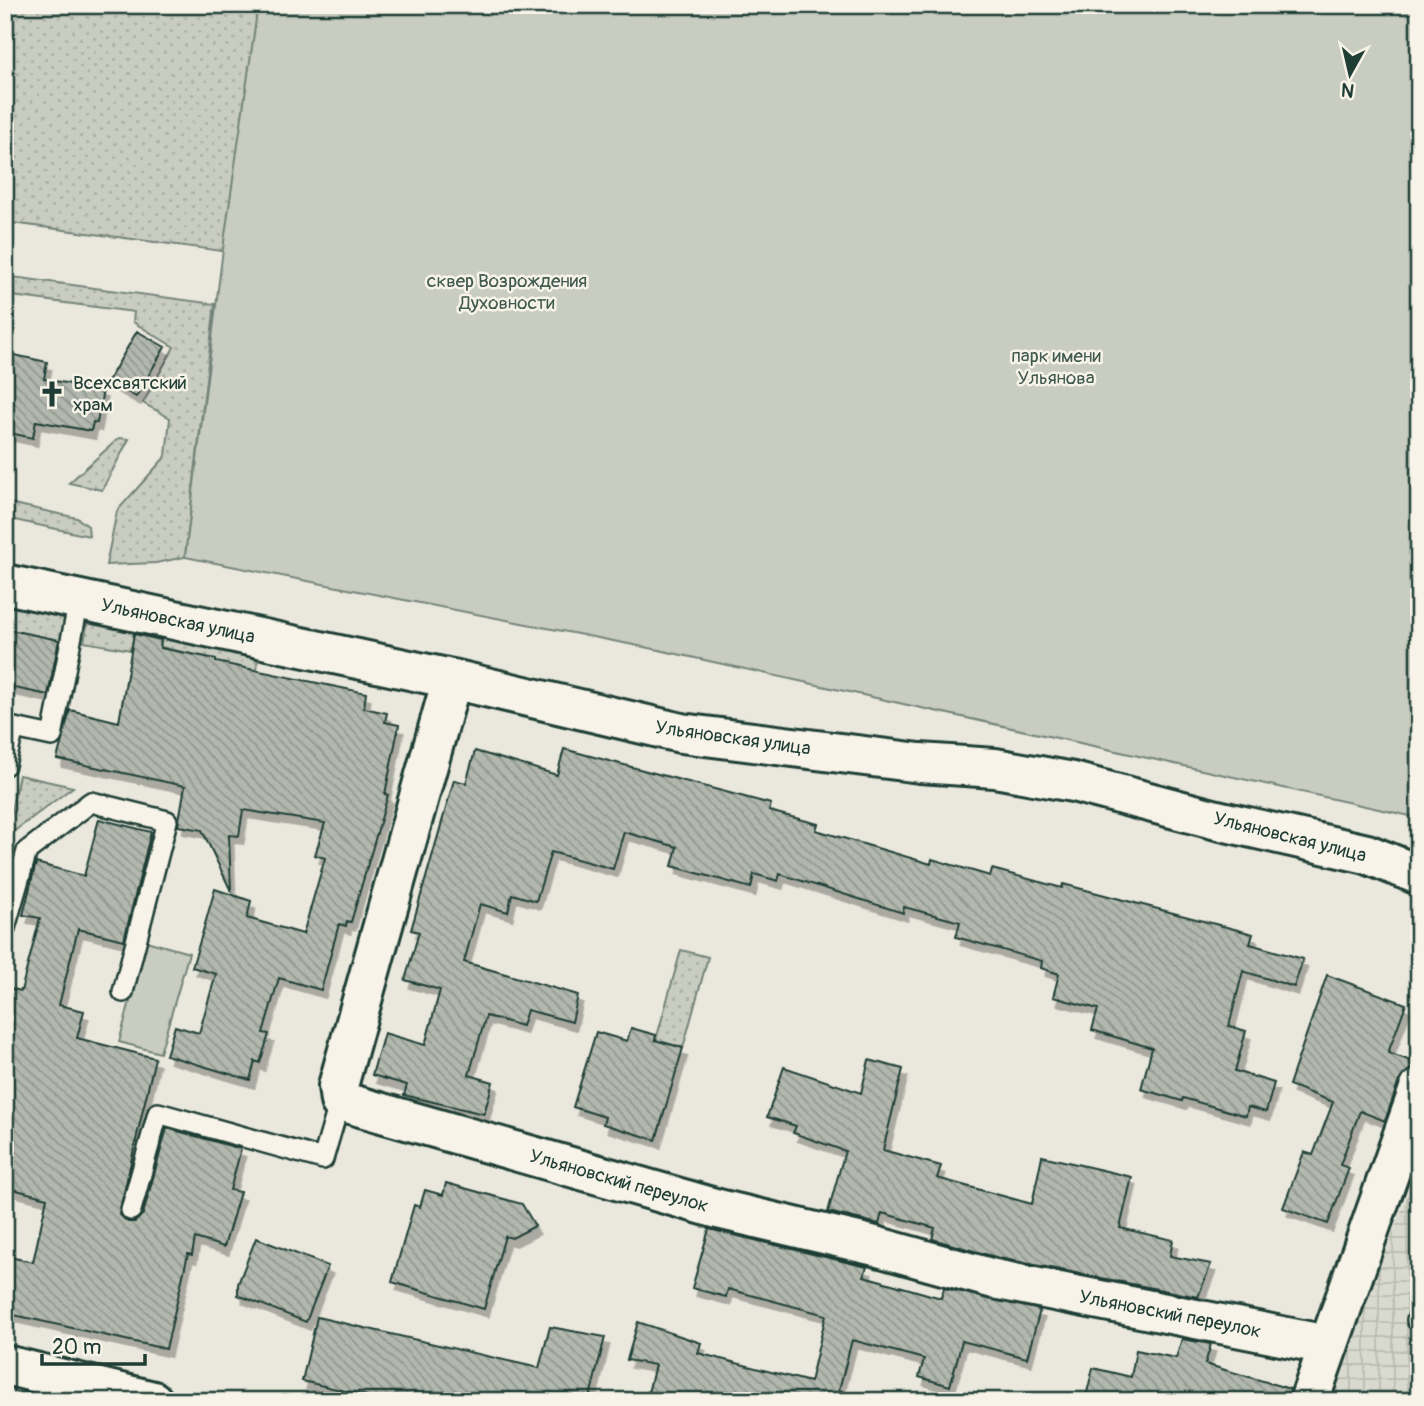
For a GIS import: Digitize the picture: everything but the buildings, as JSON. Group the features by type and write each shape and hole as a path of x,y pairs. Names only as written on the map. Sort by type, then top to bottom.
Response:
{"street":[{"name":"Ульяновская улица","path":"5,584 452,679 681,733 920,763 995,768 1073,782 1217,820 1367,854 1419,876"},
{"path":"340,1101 338,1086 452,679"},
{"path":"1309,1401 1419,1089"},
{"name":"Ульяновский переулок","path":"340,1101 718,1209 871,1245 994,1279 1327,1345"},
{"path":"5,1365 153,1401"}],"lane":[{"path":"5,765 9,727 52,736 79,600"},
{"path":"5,928 27,851 91,803 167,821 123,992"},
{"path":"131,1210 158,1112 323,1160 340,1101"}],"shaded area":[{"path":"1419,1164 1419,1401 1328,1401"}],"green space":[{"path":"5,5 284,5 308,235 222,251 5,222"},
{"name":"парк имени Ульянова","path":"258,5 1419,5 1419,818 659,650 185,557 223,249"},
{"path":"5,276 215,304 185,557 156,563 106,565 117,511 166,456 170,418 143,403 174,347 133,322 134,312 5,295"},
{"path":"119,438 129,439 102,490 69,483"},
{"path":"5,502 77,518 88,526 89,536 5,518"},
{"path":"5,596 67,613 63,641 5,629"},
{"path":"93,617 136,622 131,650 84,642 87,625"},
{"path":"164,627 259,654 256,672 215,664 216,659 160,647"},
{"path":"19,775 73,787 5,838"},
{"path":"146,941 189,953 160,1053 119,1042"},
{"path":"681,950 708,957 683,1048 656,1040"}],"place":[{"name":"Всехсвятский храм","path":"52,394"}],"park label":[{"name":"сквер Возрождения Духовности","path":"507,292"}]}
